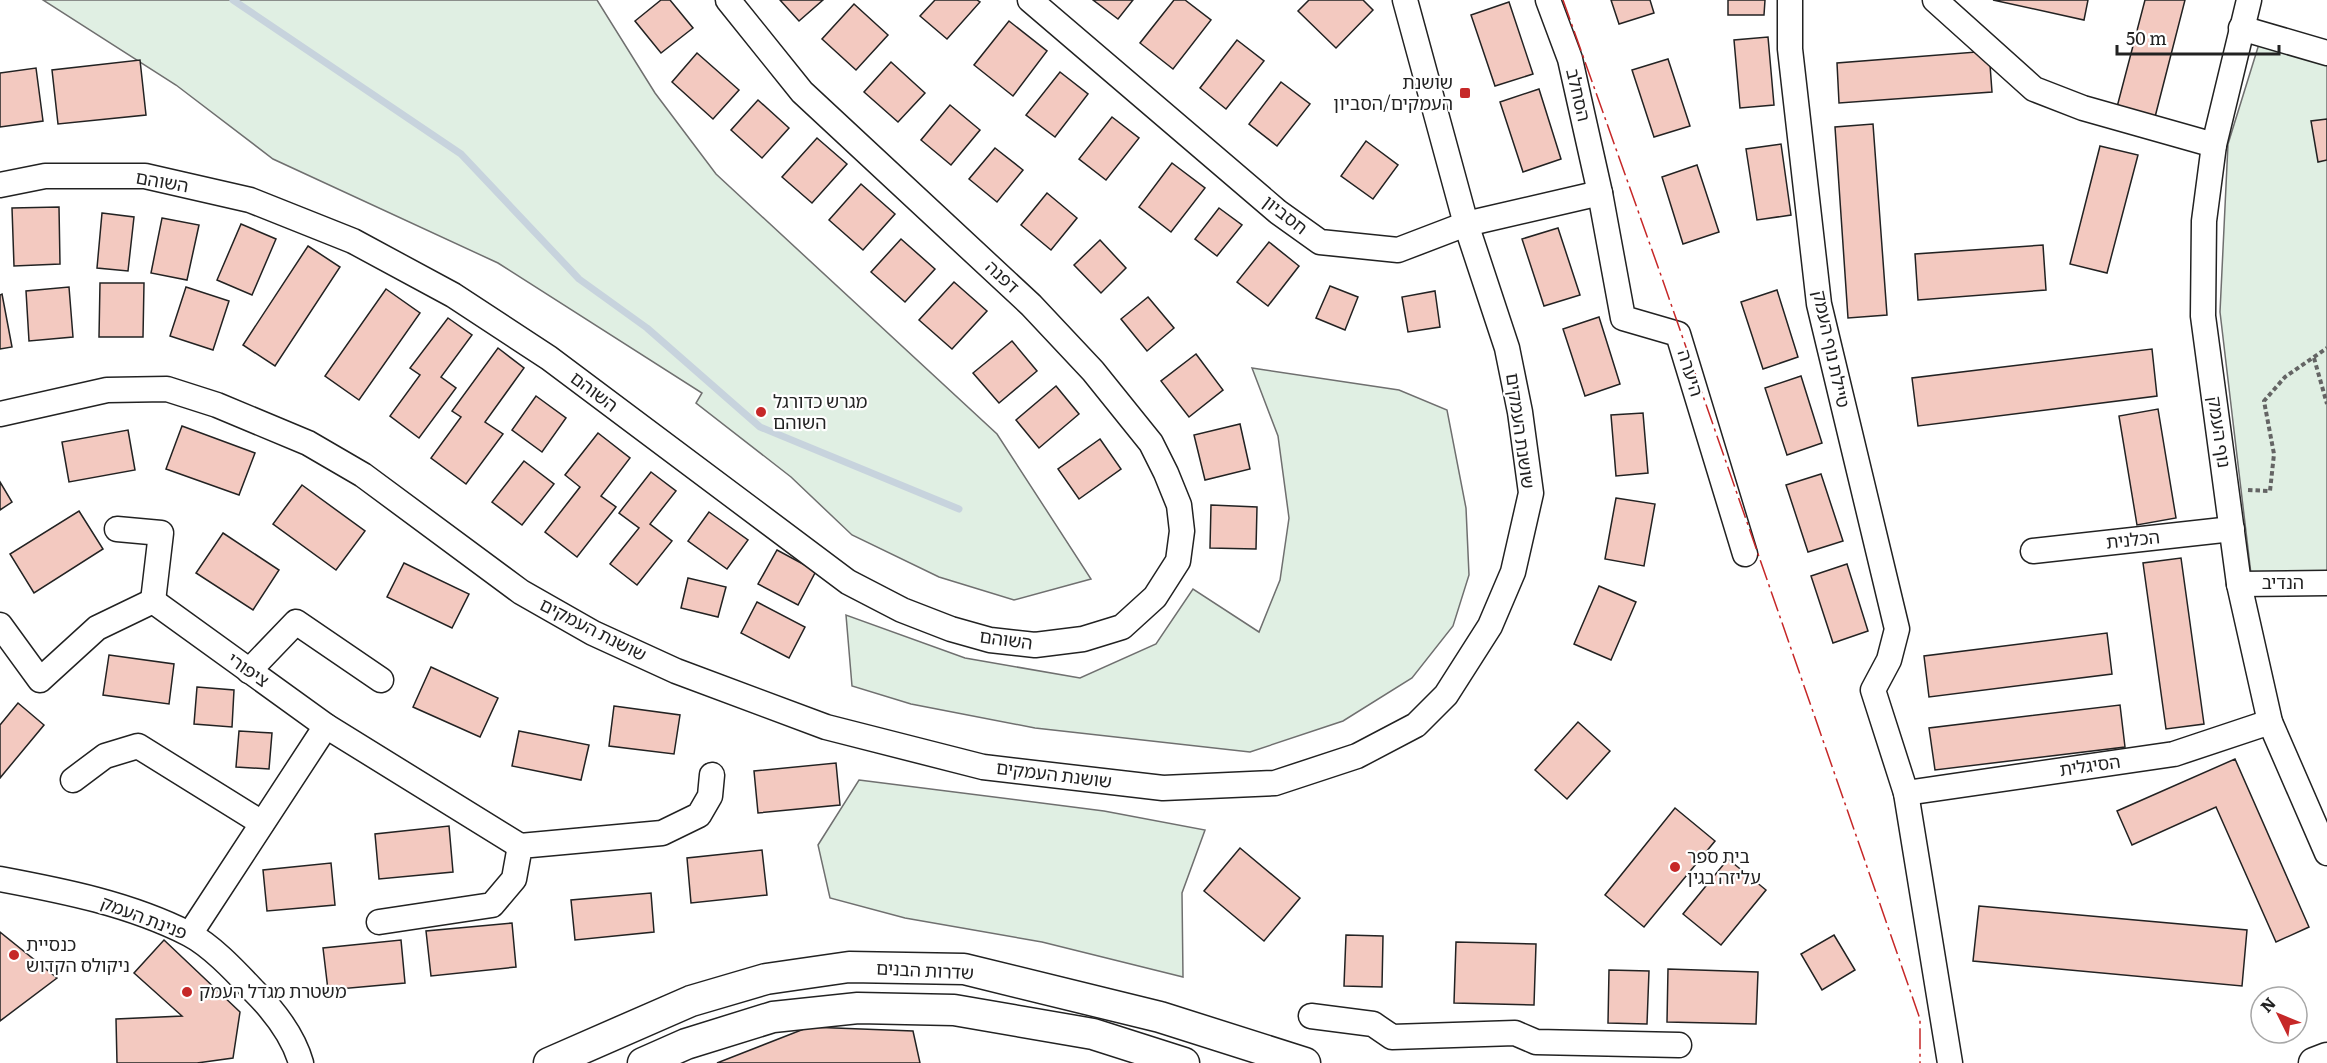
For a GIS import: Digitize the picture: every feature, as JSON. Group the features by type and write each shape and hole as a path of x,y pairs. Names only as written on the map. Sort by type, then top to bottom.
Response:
{"main road":[{"name":"שדרות הבנים","path":"549,1063 692,1001 766,979 849,968 964,969 1160,1017 1305,1063"},
{"name":"שדרות הבנים","path":"643,1063 686,1044 773,1017 858,1008 954,1010 1093,1034 1185,1063"},
{"path":"2314,1063 2327,1058"}],"street":[{"name":"דפנה","path":"728,0 802,92 1031,305 1093,371 1151,443 1179,505 1182,531 1178,561 1155,597"},
{"name":"חסביון","path":"1030,0 1278,212 1320,242 1398,250 1466,224 1600,193"},
{"name":"שושנת העמקים","path":"0,414 106,390 167,389 217,405 308,443 363,475 521,592 593,633 676,671 826,727 983,766 1163,788 1275,783 1357,756 1416,725 1446,695 1490,626 1513,572 1531,493 1520,412 1508,348 1466,224 1405,0"},
{"name":"הסחלב","path":"1548,0 1570,59 1600,193"},
{"name":"טיילת נוף העמק","path":"1790,0 1790,49 1819,304 1897,628 1889,660 1873,690 1906,794"},
{"path":"1935,0 2034,89 2083,108 2214,145"},
{"name":"נוף העמק","path":"2249,0 2214,145 2205,221 2203,315 2239,584 2270,723 2327,853"},
{"path":"2241,28 2327,53"},
{"name":"השוהם","path":"0,185 45,177 145,176 250,200 353,241 453,295 549,358 848,582 902,610 951,629 990,640 1035,645 1083,639 1122,627 1155,597"},
{"name":"היערה","path":"1600,193 1623,318 1678,334 1745,554"},
{"path":"0,625 40,680 97,628 153,602 161,533 117,529"},
{"name":"הכלנית","path":"2033,551 2232,529"},
{"name":"הנדיב","path":"2239,584 2327,583"},
{"name":"ציפורי","path":"153,602 326,726 520,846"},
{"path":"249,671 296,622 381,680"},
{"name":"הסיגלית","path":"1906,794 2174,754 2270,723"},
{"path":"190,934 326,726"},
{"path":"73,780 105,756 138,746 262,823"},
{"path":"379,922 492,905 514,879 520,846 662,833 699,815 710,796 712,775"},
{"path":"1906,794 1950,1063"},
{"name":"פנינת העמק","path":"0,879 45,887 121,906 190,934 230,966 275,1012 301,1063"},
{"path":"1311,1016 1373,1024 1392,1037 1515,1034 1536,1042 1581,1053 1680,1045"}],"path":[{"path":"2227,490 2270,491 2274,454 2264,401 2285,378 2327,348"},
{"path":"2314,358 2327,404"}],"green space":[{"path":"43,0 597,0 655,93 716,174 997,434 1091,579 1014,600 939,577 852,535 791,477 696,403 702,393 498,263 273,159 176,85"},
{"path":"2259,44 2327,64 2327,571 2251,574 2220,312 2228,144"},
{"path":"1252,368 1399,390 1447,410 1466,508 1469,575 1453,626 1412,678 1343,721 1250,752 1035,728 911,704 852,686 846,615 965,658 1080,678 1156,644 1193,589 1259,632 1280,580 1289,518 1278,436"},
{"path":"859,780 1104,811 1205,830 1182,893 1183,977 1042,942 905,918 830,898 818,845"}],"building":[{"path":"661,0 670,0 693,28 661,53 635,21"},
{"path":"780,0 823,0 799,21"},
{"path":"935,0 977,0 980,2 947,39 920,16"},
{"path":"1093,0 1133,0 1118,19"},
{"path":"1174,0 1185,0 1211,20 1173,69 1140,43"},
{"path":"1309,0 1363,0 1373,10 1336,48 1298,11"},
{"path":"1611,0 1650,0 1654,13 1619,24"},
{"path":"1728,0 1765,0 1764,15 1728,15"},
{"path":"1993,0 2088,0 2084,20"},
{"path":"2145,0 2185,0 2155,117 2117,107"},
{"path":"1509,2 1533,74 1495,86 1471,15"},
{"path":"854,4 888,35 856,70 822,39"},
{"path":"1009,21 1047,51 1013,96 974,65"},
{"path":"1768,37 1774,105 1740,108 1734,40"},
{"path":"1237,40 1264,61 1226,109 1200,88"},
{"path":"1989,51 1992,92 1839,103 1837,63"},
{"path":"697,53 739,90 713,119 672,82"},
{"path":"1668,59 1690,126 1654,137 1632,70"},
{"path":"140,60 146,115 58,124 52,70"},
{"path":"891,62 925,93 898,122 864,92"},
{"path":"36,68 43,121 0,127 0,73"},
{"path":"1060,72 1088,94 1055,137 1026,115"},
{"path":"1281,82 1310,104 1277,146 1249,124"},
{"path":"1539,89 1561,159 1523,172 1500,102"},
{"path":"758,100 789,128 762,158 731,130"},
{"path":"950,105 980,130 951,165 921,140"},
{"path":"1112,117 1139,138 1106,180 1079,159"},
{"path":"2327,119 2327,160 2318,162 2311,121"},
{"path":"1873,124 1887,315 1848,318 1835,127"},
{"path":"817,138 847,164 812,203 782,177"},
{"path":"1366,141 1398,165 1373,199 1341,176"},
{"path":"1781,144 1791,215 1757,220 1746,149"},
{"path":"2100,146 2138,155 2107,273 2070,264"},
{"path":"995,148 1023,170 997,202 969,179"},
{"path":"1172,163 1205,188 1171,232 1139,207"},
{"path":"1697,165 1719,232 1683,244 1662,177"},
{"path":"861,184 895,214 863,250 829,220"},
{"path":"1047,193 1077,218 1051,250 1021,225"},
{"path":"59,207 60,264 14,266 12,208"},
{"path":"1219,208 1242,225 1217,256 1195,239"},
{"path":"102,213 134,217 128,271 97,268"},
{"path":"162,218 199,225 187,280 151,273"},
{"path":"241,224 276,239 252,295 217,280"},
{"path":"1558,228 1580,295 1544,306 1522,239"},
{"path":"901,239 935,269 905,302 871,272"},
{"path":"1100,240 1126,268 1101,293 1074,265"},
{"path":"1269,242 1299,266 1268,306 1237,282"},
{"path":"2043,245 2046,290 1918,300 1915,254"},
{"path":"308,246 340,267 275,366 243,345"},
{"path":"954,282 987,311 952,349 919,320"},
{"path":"100,283 144,283 143,337 99,337"},
{"path":"1330,286 1358,297 1345,330 1316,318"},
{"path":"69,287 73,337 29,341 26,291"},
{"path":"186,287 229,301 213,350 170,336"},
{"path":"386,289 420,313 359,400 325,376"},
{"path":"1777,290 1798,357 1763,369 1741,302"},
{"path":"1435,291 1440,327 1408,332 1402,297"},
{"path":"2,294 12,347 0,349 0,295"},
{"path":"1148,297 1174,328 1147,351 1121,319"},
{"path":"1599,317 1620,384 1585,396 1563,329"},
{"path":"448,318 472,335 441,377 456,388 419,438 390,416 420,375 410,368"},
{"path":"1012,341 1037,371 999,403 973,373"},
{"path":"498,348 524,368 485,422 503,434 466,484 431,458 461,417 452,411"},
{"path":"2152,349 2157,396 1918,426 1912,378"},
{"path":"1196,354 1223,390 1189,417 1161,381"},
{"path":"1801,376 1822,443 1787,455 1765,388"},
{"path":"1056,386 1079,414 1039,448 1016,420"},
{"path":"536,396 566,418 542,452 512,430"},
{"path":"2158,409 2176,518 2137,525 2119,416"},
{"path":"1643,413 1648,473 1616,476 1611,415"},
{"path":"1240,424 1250,469 1205,480 1194,435"},
{"path":"182,426 255,453 239,495 166,469"},
{"path":"128,430 135,470 69,482 62,442"},
{"path":"598,433 630,458 601,496 616,507 577,557 545,532 580,487 565,475"},
{"path":"1100,439 1121,469 1079,499 1058,469"},
{"path":"524,461 554,484 522,525 492,502"},
{"path":"651,472 676,491 650,524 672,541 637,585 610,564 639,528 619,513"},
{"path":"1821,474 1843,541 1808,552 1786,485"},
{"path":"0,482 12,502 0,510"},
{"path":"302,485 365,531 336,570 273,524"},
{"path":"1616,498 1655,504 1644,566 1605,559"},
{"path":"1211,505 1257,507 1256,549 1210,548"},
{"path":"79,511 103,549 34,593 10,554"},
{"path":"709,512 748,540 727,569 688,541"},
{"path":"223,533 279,570 253,610 196,573"},
{"path":"777,550 816,571 798,605 758,584"},
{"path":"2181,558 2204,724 2166,729 2143,563"},
{"path":"404,563 469,594 452,628 387,597"},
{"path":"1847,564 1868,631 1833,643 1811,576"},
{"path":"688,578 726,587 718,617 681,608"},
{"path":"1599,586 1636,602 1611,660 1574,644"},
{"path":"757,602 805,627 789,658 741,633"},
{"path":"2107,633 2112,674 1929,697 1924,656"},
{"path":"109,655 174,664 169,704 103,695"},
{"path":"431,667 498,698 480,737 413,707"},
{"path":"197,687 234,690 232,727 194,724"},
{"path":"18,703 44,725 0,778 0,725"},
{"path":"2120,705 2125,747 1935,770 1929,728"},
{"path":"614,706 680,715 674,754 609,746"},
{"path":"1578,722 1610,751 1567,799 1535,770"},
{"path":"239,731 272,733 269,769 236,767"},
{"path":"519,731 589,745 581,780 512,766"},
{"path":"2235,759 2309,927 2276,942 2216,807 2132,845 2117,811"},
{"path":"836,763 840,805 758,813 754,771"},
{"path":"1675,808 1715,841 1644,927 1605,895"},
{"path":"449,826 453,872 379,879 375,834"},
{"path":"1240,848 1300,898 1264,941 1204,891"},
{"path":"762,850 767,895 691,903 687,858"},
{"path":"1728,859 1766,890 1721,945 1683,914"},
{"path":"331,863 335,905 267,911 263,870"},
{"path":"651,893 654,932 575,940 571,900"},
{"path":"1979,906 2247,930 2242,986 1973,961"},
{"path":"512,923 516,967 431,976 426,931"},
{"name":"כנסיית ניקולס הקדוש","path":"0,932 57,978 0,1021"},
{"path":"1346,935 1383,936 1382,987 1344,986"},
{"path":"1834,935 1855,970 1822,990 1801,954"},
{"name":"משטרת מגדל העמק","path":"164,940 240,1012 233,1058 197,1063 117,1063 116,1019 182,1016 134,973"},
{"path":"401,940 405,983 328,990 323,948"},
{"path":"1456,942 1536,944 1534,1005 1454,1003"},
{"path":"1668,969 1758,972 1756,1024 1667,1022"},
{"path":"1609,970 1649,971 1647,1024 1608,1023"},
{"path":"809,1027 913,1031 920,1063 717,1063"}],"waterway":[{"path":"233,0 461,154 579,279 647,328 760,427 959,509"}],"power":[{"path":"1563,0 1920,1019 1920,1063"}],"place":[{"name":"שושנת העמקים/הסביון","path":"1465,93"},
{"name":"מגרש כדורגל השוהם","path":"761,412"},
{"name":"בית ספר עליזה בגין","path":"1675,867"},
{"name":"כנסיית ניקולס הקדוש","path":"14,955"},
{"name":"משטרת מגדל העמק","path":"187,992"}]}
